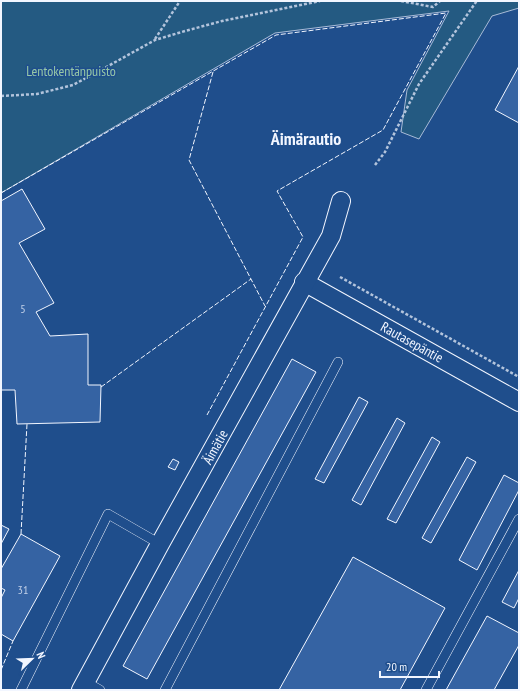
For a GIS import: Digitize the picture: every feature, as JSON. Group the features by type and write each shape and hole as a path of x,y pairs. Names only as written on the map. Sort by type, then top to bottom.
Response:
{"street":[{"name":"Äimätie","path":"89,687 160,544 304,282 331,236 341,201"},
{"name":"Rautasepäntie","path":"304,282 519,402"}],"lane":[{"path":"165,690 338,362"},
{"path":"21,690 108,514 160,544"},
{"path":"426,690 519,519"}],"path":[{"path":"155,40 180,1"},
{"path":"302,1 308,3"},
{"path":"1,96 37,94 73,85 155,40 222,21 320,1"},
{"path":"401,1 433,7 440,1"},
{"path":"375,165 385,152 419,84 476,2 474,1"},
{"path":"340,277 519,377"}],"green space":[{"name":"Lentokentänpuisto","path":"1,1 519,1 519,8 492,16 419,139 401,132 407,90 449,11 275,33 1,193"}],"building":[{"path":"519,66 519,123 495,110"},
{"path":"22,189 45,229 19,243 54,303 36,312 50,336 88,334 88,385 101,385 100,422 17,424 15,390 1,390 1,201"},
{"path":"292,359 316,372 147,679 123,666"},
{"path":"359,397 368,402 324,483 315,479"},
{"path":"397,418 405,423 361,505 352,500"},
{"path":"432,437 440,442 396,523 387,519"},
{"path":"467,457 476,462 431,543 422,538"},
{"path":"173,459 179,462 175,470 168,467"},
{"path":"504,475 519,483 519,490 477,570 459,560"},
{"path":"1,525 9,529 1,544"},
{"path":"21,534 60,556 13,641 1,634 1,598 5,590 1,588 1,569"},
{"path":"353,557 445,608 400,690 279,690"},
{"path":"519,570 519,598 514,608 502,602"},
{"path":"487,616 519,633 519,645 494,690 446,690"}],"fence":[{"path":"1,193 276,35 446,13 383,130 277,191 303,237 207,415"},
{"path":"213,72 189,160 265,306"},
{"path":"101,387 251,279"},
{"path":"21,534 27,424"},
{"path":"1,670 13,641"}],"district":[{"name":"Äimärautio","path":"306,138"}]}
